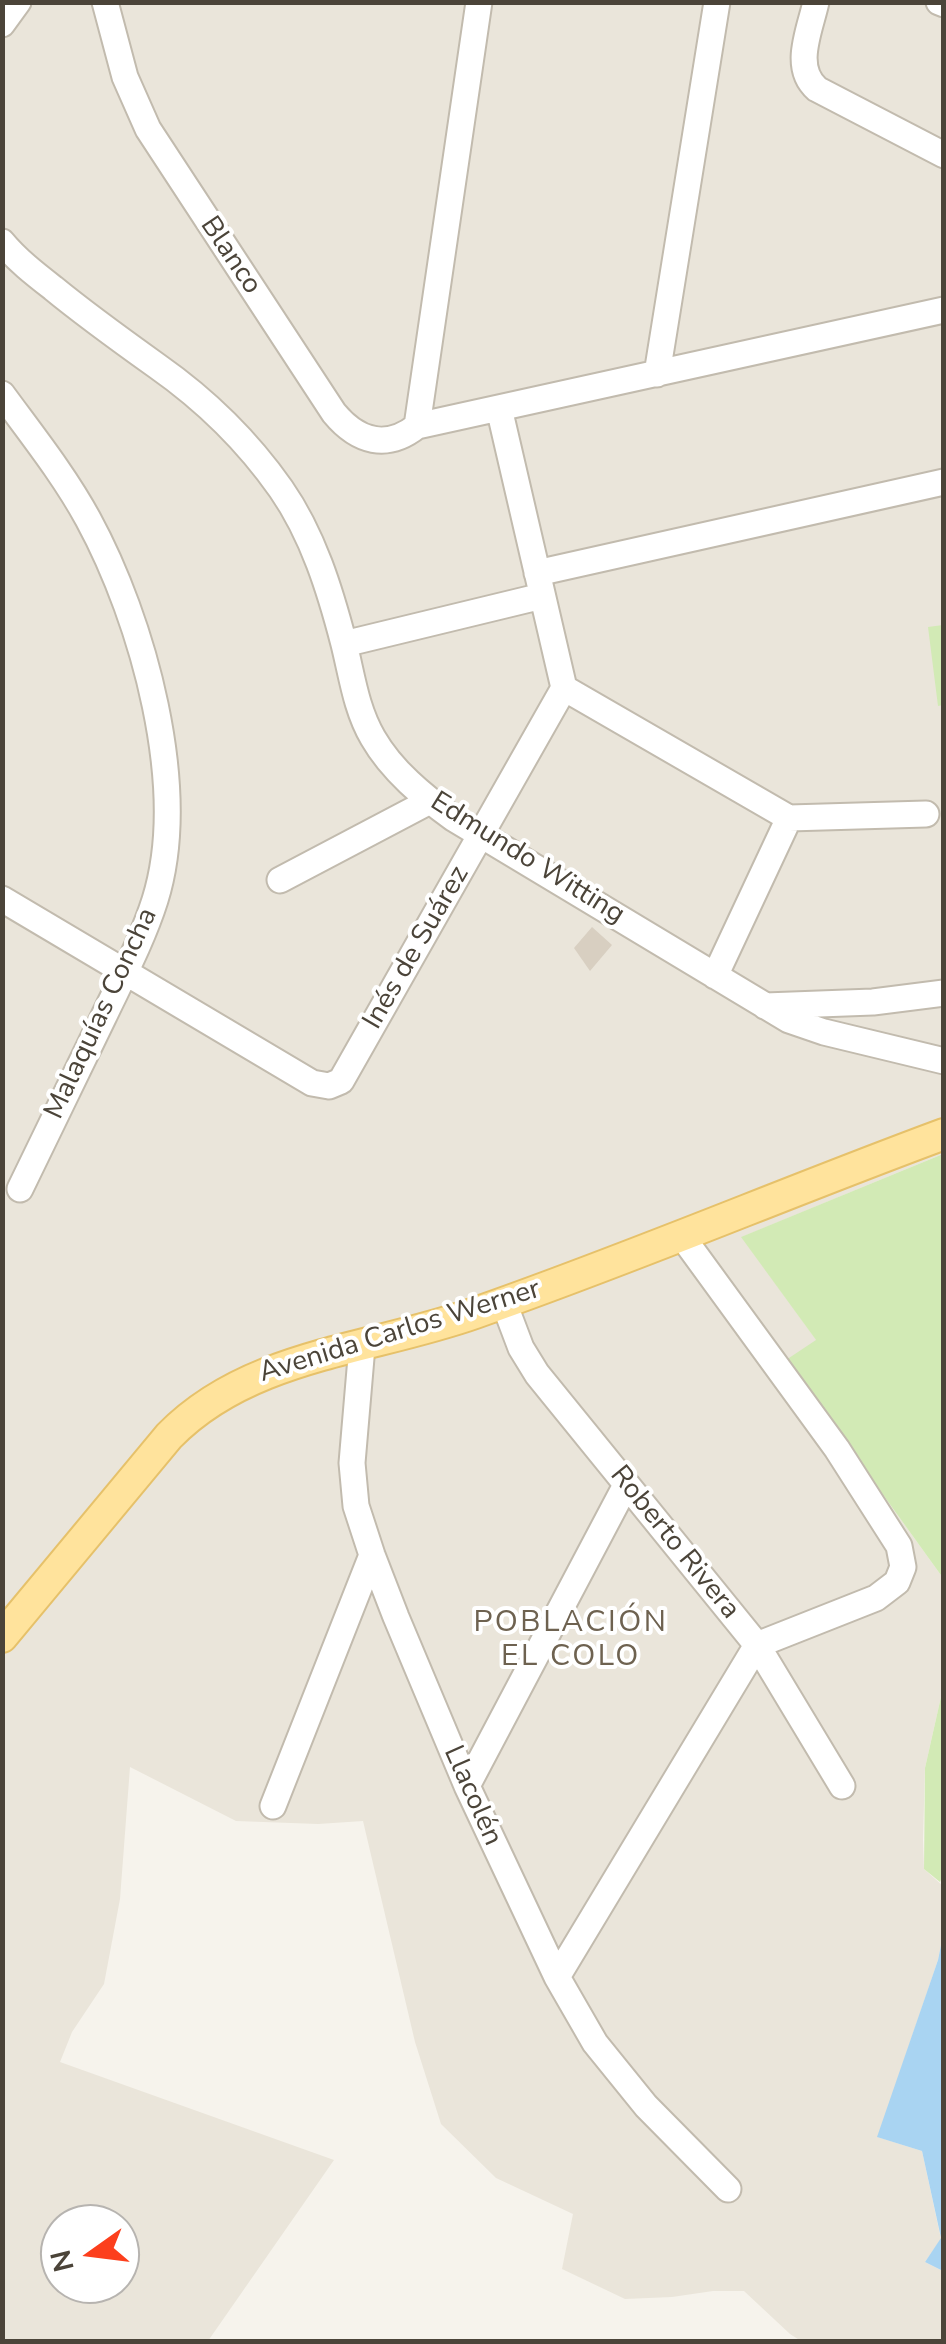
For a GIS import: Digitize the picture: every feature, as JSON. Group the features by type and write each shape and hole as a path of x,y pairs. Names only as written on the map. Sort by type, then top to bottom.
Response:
{"main road":[{"name":"Avenida Carlos Werner","path":"2,1637 158,1449 191,1415 222,1393 261,1374 504,1303 944,1134"}],"street":[{"path":"2,24 18,2"},
{"name":"Blanco","path":"105,2 119,59 148,129 334,413 349,428 373,440 394,440 418,426"},
{"path":"479,2 418,426 944,310"},
{"path":"657,374 717,2"},
{"path":"816,2 803,64 811,84 944,154"},
{"name":"Edmundo Witting","path":"5,252 178,382 246,447 280,488 300,520 324,576 357,700 373,738 390,763 430,801 789,1020 944,1062"},
{"name":"Malaquías Concha","path":"2,394 69,488 102,546 148,673 166,778 165,848 155,901 20,1190"},
{"path":"498,408 564,688 789,818 926,814"},
{"path":"344,644 540,584 944,482"},
{"name":"Inés de Suárez","path":"126,970 312,1083 338,1083 564,688"},
{"path":"280,880 430,801"},
{"path":"716,976 789,818"},
{"path":"2,899 126,970"},
{"path":"766,1006 873,1002 944,993"},
{"path":"558,1976 757,1645 876,1598 897,1582 903,1567 899,1546 838,1449 681,1235"},
{"name":"Roberto Rivera","path":"504,1303 536,1374 757,1645 842,1786"},
{"name":"Llacolén","path":"362,1346 352,1476 356,1506 372,1555 467,1786 575,2010 613,2067 646,2106 728,2189"},
{"path":"467,1786 626,1484"},
{"path":"273,1806 372,1555"}],"shaded area":[{"path":"3,3 943,3 943,1154 742,1237 817,1341 787,1361 943,1578 943,1688 925,1768 923,1840 924,1869 943,1886 943,1935 878,2137 922,2151 941,2239 925,2262 943,2271 943,2341 801,2341 744,2291 625,2299 562,2269 573,2214 496,2178 441,2124 415,2042 363,1821 236,1821 130,1767 120,1899 104,1984 72,2032 60,2062 334,2160 208,2341 3,2342"}],"green space":[{"path":"943,625 943,705 938,706 928,627"},
{"path":"943,1154 943,1578 786,1360 816,1340 741,1237"},
{"path":"943,1688 944,1872 940,1882 924,1869 925,1768"}],"water":[{"path":"943,1935 944,2271 925,2262 941,2238 922,2151 877,2137 938,1960"}],"building":[{"path":"592,927 612,945 590,971 574,948"}],"district":[{"name":"POBLACIÓN EL COLO","path":"571,1641"}]}
